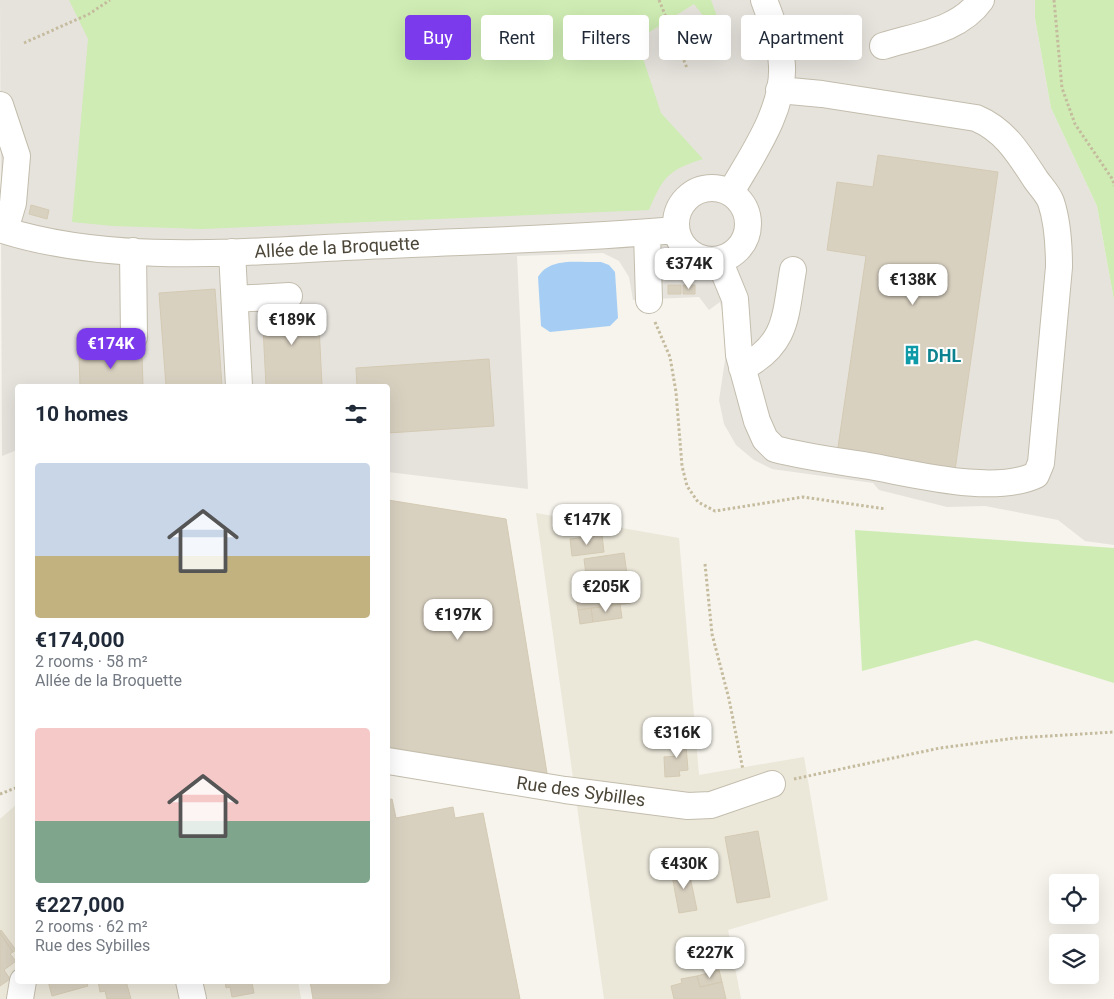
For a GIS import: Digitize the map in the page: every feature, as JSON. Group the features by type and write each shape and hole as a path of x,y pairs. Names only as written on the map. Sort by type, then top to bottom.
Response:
{"street":[{"path":"730,192 768,125 779,90 782,67 778,38 764,0"},
{"path":"883,46 955,24 972,13 981,0"},
{"path":"719,260 735,298 736,336 742,368 757,422 764,439 775,449 950,480 982,483 1025,480 1036,475 1041,462 1059,267 1059,237 1050,201 1017,151 1004,134 990,124 976,118 822,94 779,90"},
{"path":"0,105 17,156 13,203 3,230"},
{"path":"706,188 719,188 730,192 740,200 747,211 749,224 747,236 741,247 731,256 719,260 707,260 687,250 680,241 676,230 679,208 686,198 695,191 706,188"},
{"name":"Allée de la Broquette","path":"3,230 72,247 134,251 232,252 647,233 676,230"},
{"path":"647,233 649,300"},
{"path":"134,251 134,337"},
{"path":"232,252 239,384"},
{"path":"742,368 759,359 778,339 785,319 793,270"},
{"path":"235,299 289,296"},
{"name":"Rue des Sybilles","path":"390,761 565,790 688,806 711,804 772,784"},
{"path":"20,999 22,984"},
{"path":"190,984 193,999"}],"path":[{"path":"24,43 89,14 110,0"},
{"path":"659,0 687,68"},
{"path":"1054,0 1062,88 1075,124 1113,180 1114,186"},
{"path":"649,300 655,323 670,357 676,392 682,466 687,486 698,502 714,511 803,497 886,508"},
{"path":"705,564 712,634 729,699 747,792"},
{"path":"772,784 940,748 1016,738 1114,732"},
{"path":"0,794 15,788"}],"shaded area":[{"path":"0,0 1035,0 1035,18 1051,108 1097,206 1114,300 1114,545 1085,541 1058,520 985,506 947,507 879,490 873,483 772,469 754,460 736,445 724,424 719,400 728,340 720,302 709,310 699,297 633,300 629,277 619,261 603,253 517,256 528,489 390,472 390,384 15,384 15,451 2,456"},
{"path":"536,513 679,538 699,775 804,757 828,900 728,930 741,999 604,999"},
{"path":"15,806 15,984 298,984 301,999 0,999 0,819"}],"green space":[{"path":"69,0 711,0 717,15 703,15 694,4 677,15 659,15 659,26 649,32 649,15 563,15 563,60 644,60 661,113 703,159 682,167 668,176 658,190 649,210 202,229 113,226 72,222 88,39"},
{"path":"1035,0 1114,0 1114,300 1097,206 1051,108 1035,18"},
{"path":"855,530 1114,548 1114,683 976,640 862,671"}],"water":[{"path":"601,262 609,265 615,272 618,318 610,326 550,332 541,326 538,277 543,270 558,263"}],"building":[{"name":"DHL","path":"878,155 998,172 955,470 837,454 866,256 827,250 837,182 873,187"},
{"path":"31,205 49,210 47,219 29,214"},
{"path":"668,285 681,285 681,294 668,294"},
{"path":"683,285 695,285 695,294 683,294"},
{"path":"215,289 222,384 166,384 159,293"},
{"path":"318,305 322,384 266,384 262,307"},
{"path":"142,354 143,384 80,384 79,356"},
{"path":"489,359 494,426 390,433 390,384 357,384 356,368"},
{"path":"390,500 506,519 547,773 390,747"},
{"path":"602,535 604,552 572,556 570,539"},
{"path":"624,553 631,603 578,610 575,593 588,591 584,559"},
{"path":"620,604 622,618 593,622 591,608"},
{"path":"591,608 593,622 580,624 578,610"},
{"path":"685,734 688,770 679,771 680,776 665,777 664,757 678,756 676,735"},
{"path":"392,799 396,818 453,807 455,818 483,813 520,999 313,999 310,984 390,984 390,800"},
{"path":"758,831 770,897 737,903 725,837"},
{"path":"688,867 697,910 679,913 671,870"},
{"path":"1,930 15,951 13,952 0,933"},
{"path":"0,933 13,952 10,954 15,962 4,970 10,979 0,986"},
{"path":"719,970 722,982 700,987 697,976"},
{"path":"697,976 700,987 722,982 726,999 674,999 671,986 682,983 681,979"},
{"path":"49,984 87,984 88,986 52,996"},
{"path":"99,984 127,984 131,999 107,999 105,991 100,992"},
{"path":"225,984 252,984 254,993 232,997 230,987 226,988"}],"place":[{"name":"DHL","path":"912,355"}]}
